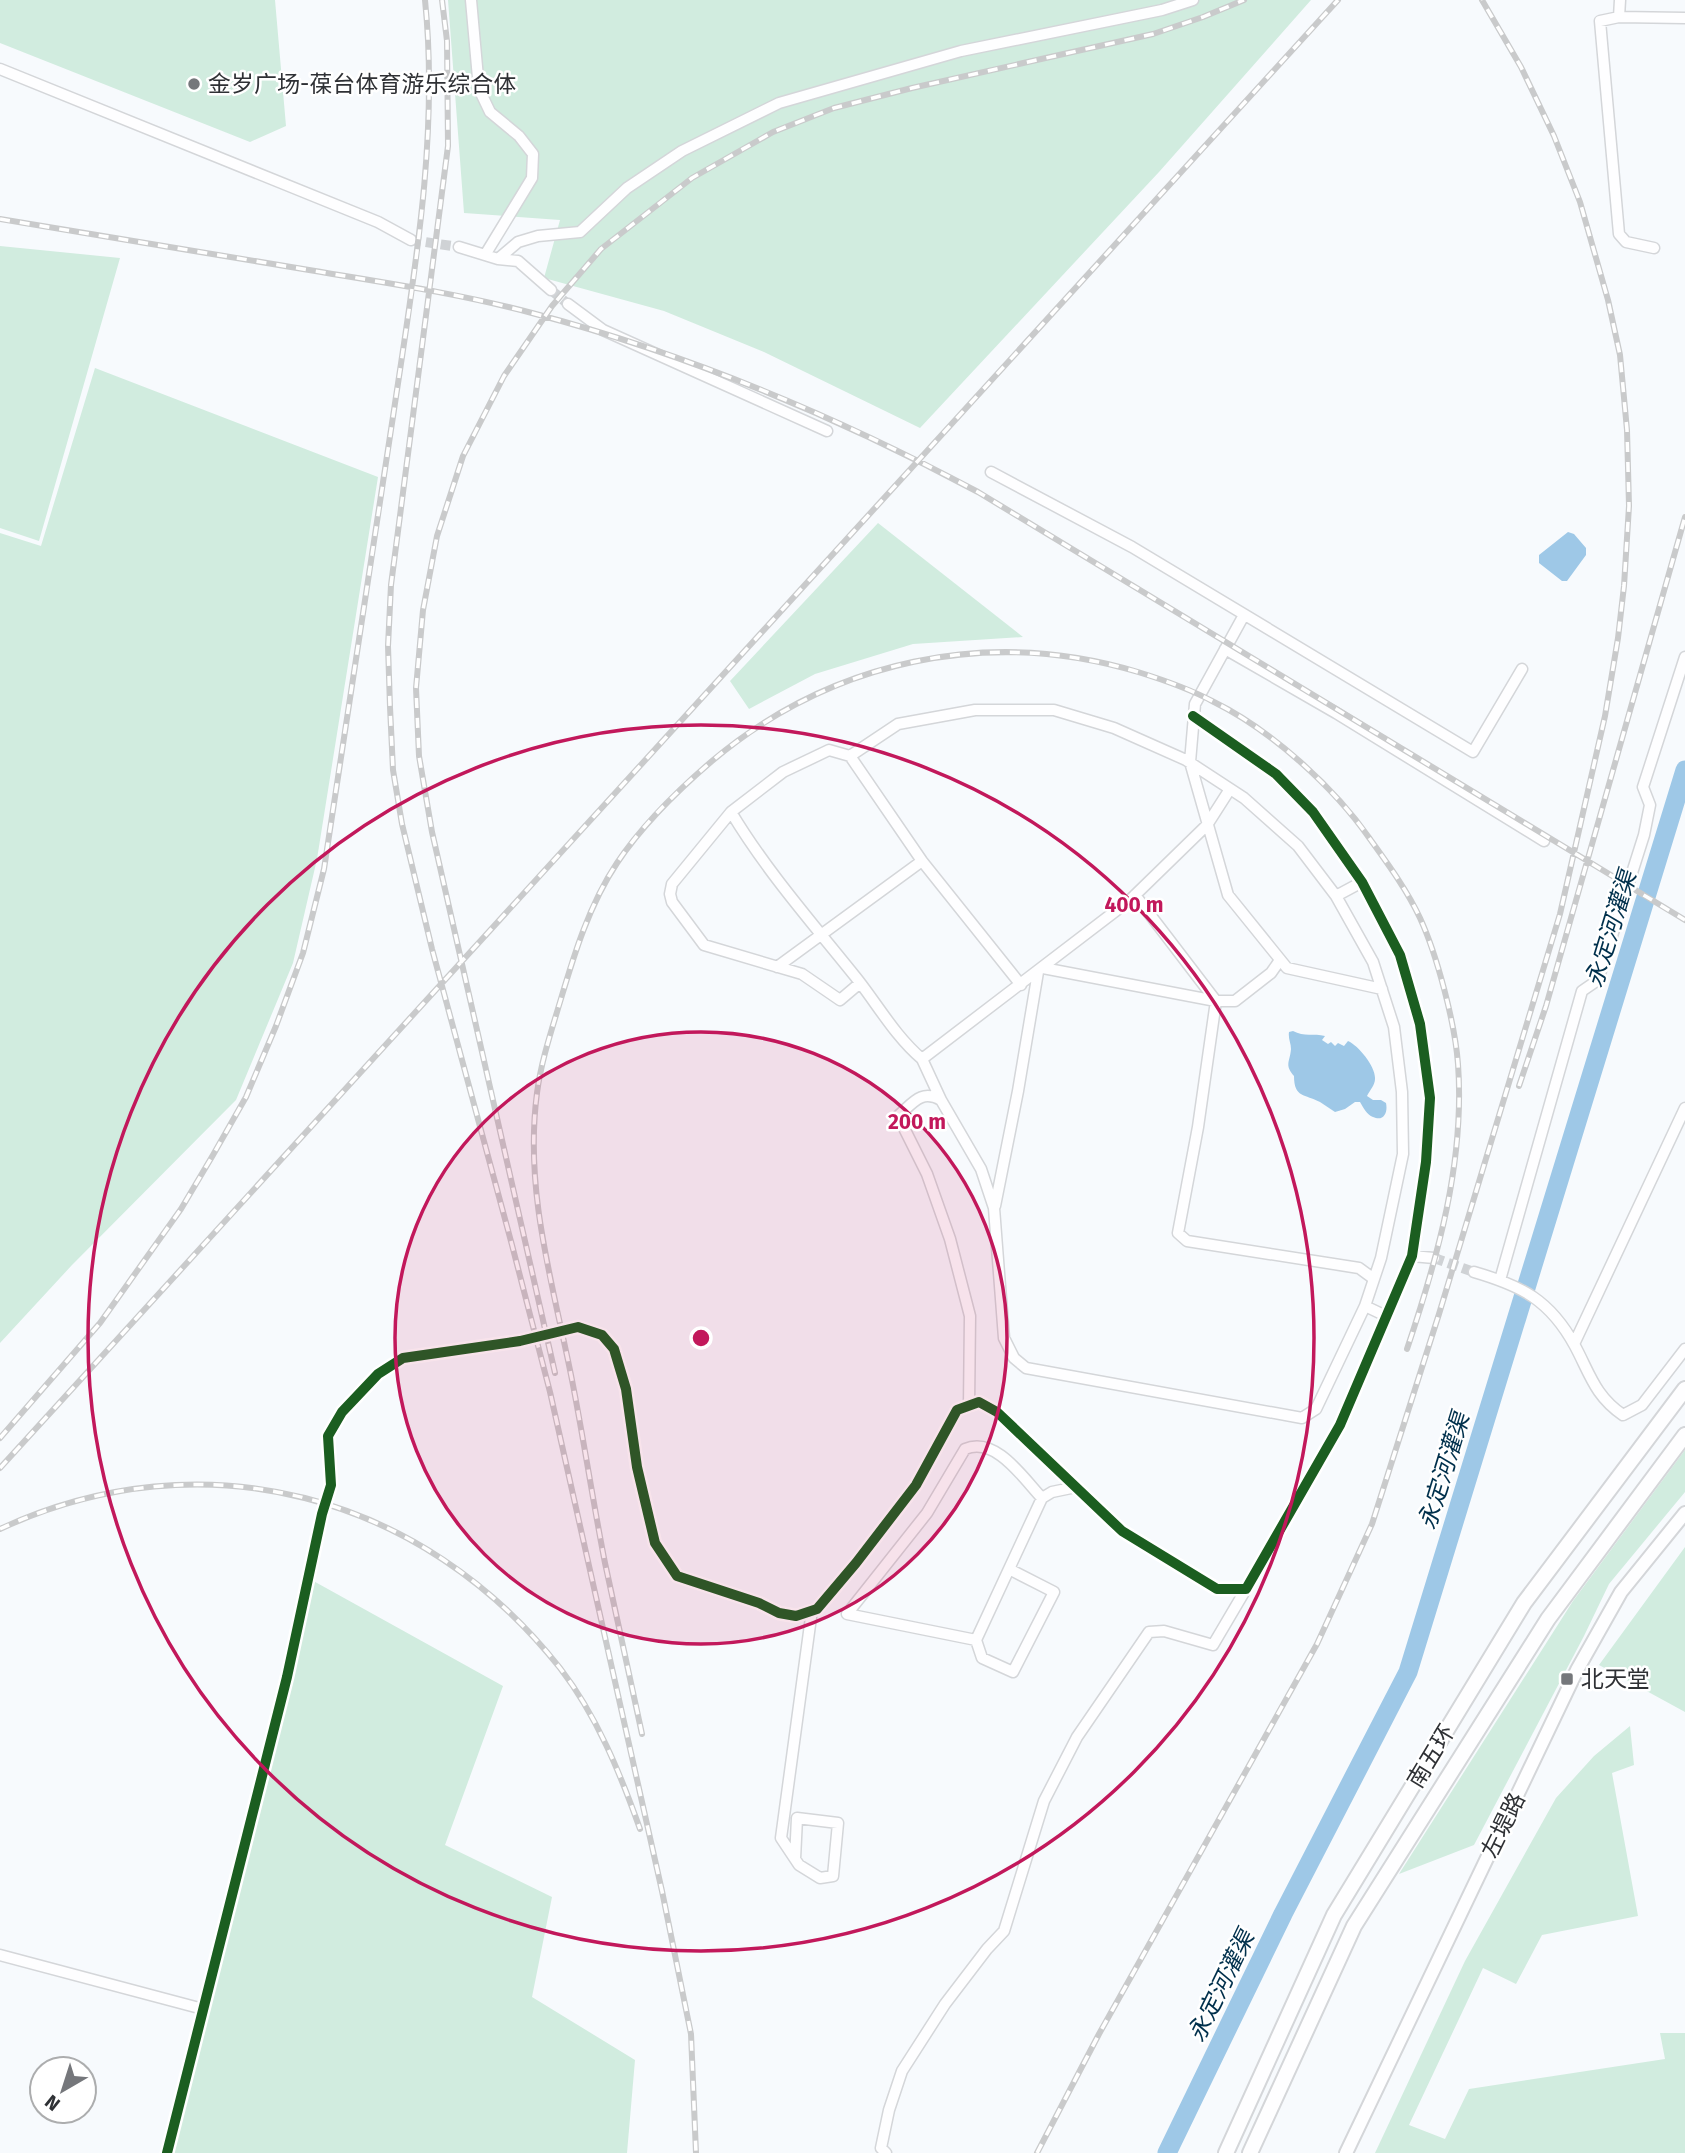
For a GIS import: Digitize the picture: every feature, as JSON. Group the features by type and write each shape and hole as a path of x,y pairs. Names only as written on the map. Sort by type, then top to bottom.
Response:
{"highway":[{"name":"南五环","path":"1226,2153 1334,1915 1524,1603 1685,1389"},
{"name":"南五环","path":"1250,2153 1354,1926 1548,1619 1685,1435"}],"main road":[{"name":"左堤路","path":"1346,2153 1598,1630 1621,1592 1685,1513"}],"street":[{"path":"471,0 479,89 490,112 519,136 533,154 532,178 485,255"},
{"path":"498,259 518,242 538,236 580,232 627,188 682,151 779,103 961,51 1162,10 1193,0"},
{"path":"1619,17 1620,0"},
{"path":"1654,248 1626,242 1619,234 1600,21 1619,17 1685,18"},
{"path":"0,69 378,222 411,240"},
{"path":"459,247 498,259 518,261 551,290"},
{"path":"568,304 603,330 827,431"},
{"path":"990,472 1132,547 1473,752 1522,669"},
{"path":"1244,615 1195,704 1190,762 1228,895 1287,968 1382,989"},
{"path":"1225,649 1336,713 1544,841"},
{"path":"1500,1280 1582,991 1598,980 1644,835 1650,805 1643,787 1685,657"},
{"path":"849,756 898,724 975,710 1054,710 1114,728 1190,762 1244,798 1298,846 1336,896 1373,961 1394,1027 1401,1081 1403,1154 1381,1258 1365,1306 1316,1409 1302,1418 1026,1368 1014,1358 1004,1338 995,1208 1040,970"},
{"path":"886,2153 881,2148 889,2110 902,2071 945,2004 1004,1931 1044,1801 1077,1737 1149,1632 1164,1631 1213,1645 1340,1426 1412,1256 1426,1162 1430,1098 1420,1024 1400,955 1362,882 1313,812 1276,774 1193,716"},
{"path":"860,983 840,1000 802,974 704,945 671,902 672,884 731,812 783,772 829,750 849,756 922,861 1021,985"},
{"path":"922,1059 1135,895 1207,825 1230,789"},
{"path":"731,812 749,842 905,1045 922,1059 941,1100 981,1169 995,1208"},
{"path":"777,967 922,861"},
{"path":"1336,896 1362,882"},
{"path":"1135,895 1216,1002 1198,1127 1178,1233 1187,1241 1359,1268 1374,1279"},
{"path":"1040,970 1216,1002 1235,1001 1271,973 1280,960"},
{"path":"941,1100 932,1094 922,1096 898,1116 928,1174 950,1239 970,1316 970,1406"},
{"path":"1574,1344 1685,1108"},
{"path":"1412,1256 1434,1258"},
{"path":"1474,1272 1500,1280 1549,1308 1574,1344 1592,1384 1609,1405 1623,1415 1642,1405 1685,1349"},
{"path":"1365,1306 1386,1316"},
{"path":"578,1327 602,1335 614,1349 626,1389 637,1467 655,1543 677,1576 759,1603 779,1613 796,1616 817,1609 916,1485 957,1410 979,1402 997,1412 1122,1531 1217,1589 1247,1588"},
{"path":"167,2153 287,1677 322,1514 331,1485 328,1436 342,1412 360,1392 378,1374 403,1358 520,1341"},
{"path":"976,1640 847,1614 927,1513 965,1449 973,1445 986,1447 1002,1456 1042,1498"},
{"path":"1009,1569 1054,1592 1013,1672 982,1658 976,1640 1009,1569 1042,1498 1052,1492 1076,1487"},
{"path":"795,1859 797,1818 838,1823 833,1876 820,1878 799,1865 795,1859 781,1838 813,1610"},
{"path":"0,1955 203,2009"}],"green space":[{"name":"金岁广场-葆台体育游乐综合体","path":"0,0 275,0 286,126 250,142 0,43"},
{"path":"448,0 1311,0 1159,172 920,428 764,352 664,311 544,278 560,220 464,213"},
{"path":"0,246 120,258 39,541 0,528"},
{"path":"95,368 378,477 317,859 293,963 236,1100 72,1265 0,1343 0,533 41,546"},
{"path":"878,523 1023,637 913,644 815,674 749,709 730,681"},
{"path":"1685,1450 1685,1492 1609,1584 1474,1845 1399,1874 1573,1601"},
{"path":"1685,1547 1685,1712 1599,1665"},
{"path":"308,1578 503,1686 445,1845 552,1897 532,1997 635,2060 627,2153 164,2153"},
{"path":"1630,1726 1634,1765 1612,1773 1638,1916 1542,1935 1516,1984 1483,1968 1409,2125 1445,2139 1469,2089 1665,2059 1660,2033 1685,2033 1685,2153 1375,2153 1465,1961 1556,1798 1594,1756"}],"water":[{"path":"1568,532 1574,534 1586,548 1586,555 1567,581 1562,581 1539,563 1539,555"},
{"path":"1289,1032 1325,1036 1322,1040 1335,1046 1338,1043 1344,1046 1348,1041 1357,1047 1375,1074 1374,1083 1367,1096 1386,1103 1384,1115 1380,1118 1371,1116 1360,1102 1335,1112 1298,1092 1288,1066 1291,1049"}],"waterway":[{"name":"永定河灌渠","path":"1167,2153 1283,1914 1408,1672 1685,770"}],"tunnel":[{"path":"411,240 459,247"},
{"path":"551,290 568,304"},
{"path":"1434,1258 1474,1272"},
{"path":"520,1341 578,1327"}],"railway":[{"path":"0,1438 100,1323 181,1209 246,1097 303,953 324,869 416,257 427,154 429,103 425,0"},
{"path":"442,0 447,41 448,146 391,585 388,646 393,770 402,824 432,949 550,1392 662,1891 691,2034 696,2153"},
{"path":"555,1373 432,832 419,756 416,688 423,610 437,536 463,456 504,376 552,306 601,249 692,178 773,132 834,108 1153,34 1244,0"},
{"path":"0,1468 1338,0"},
{"path":"1037,2153 1099,2034 1317,1644 1372,1524 1439,1314 1560,914 1605,716 1624,586 1629,506 1627,430 1620,355 1608,300 1580,202 1554,136 1521,67 1482,0"},
{"path":"0,219 390,283 475,300 590,329 760,389 870,438 978,492 1685,920"},
{"path":"1519,1086 1546,1006 1685,517"},
{"path":"642,1734 605,1563 572,1380 542,1237 534,1166 537,1093 550,1036 577,948 590,913 617,863 661,809 712,761 759,726 808,698 860,677 914,662 969,654 1025,653 1082,659 1138,672 1205,697 1257,728 1320,780 1355,819 1390,868 1420,918 1439,970 1456,1047 1459,1100 1453,1173 1439,1244 1407,1349"},
{"path":"0,1529 77,1501 154,1487 230,1486 305,1498 376,1523 443,1560 505,1608 560,1668 585,1706 606,1746 640,1829"}],"cycle path":[{"path":"167,2153 287,1677 322,1514 331,1485 328,1436 342,1412 378,1374 403,1358 520,1341 578,1327 602,1335 614,1349 626,1389 637,1467 655,1543 677,1576 759,1603 779,1613 796,1616 817,1609 916,1485 957,1410 979,1402 997,1412 1122,1531 1217,1589 1246,1589 1340,1425 1412,1256 1426,1162 1430,1098 1420,1024 1400,955 1362,882 1313,812 1276,774 1193,716"}],"place":[{"name":"金岁广场-葆台体育游乐综合体","path":"194,84"},
{"name":"北天堂","path":"1567,1679"}]}
